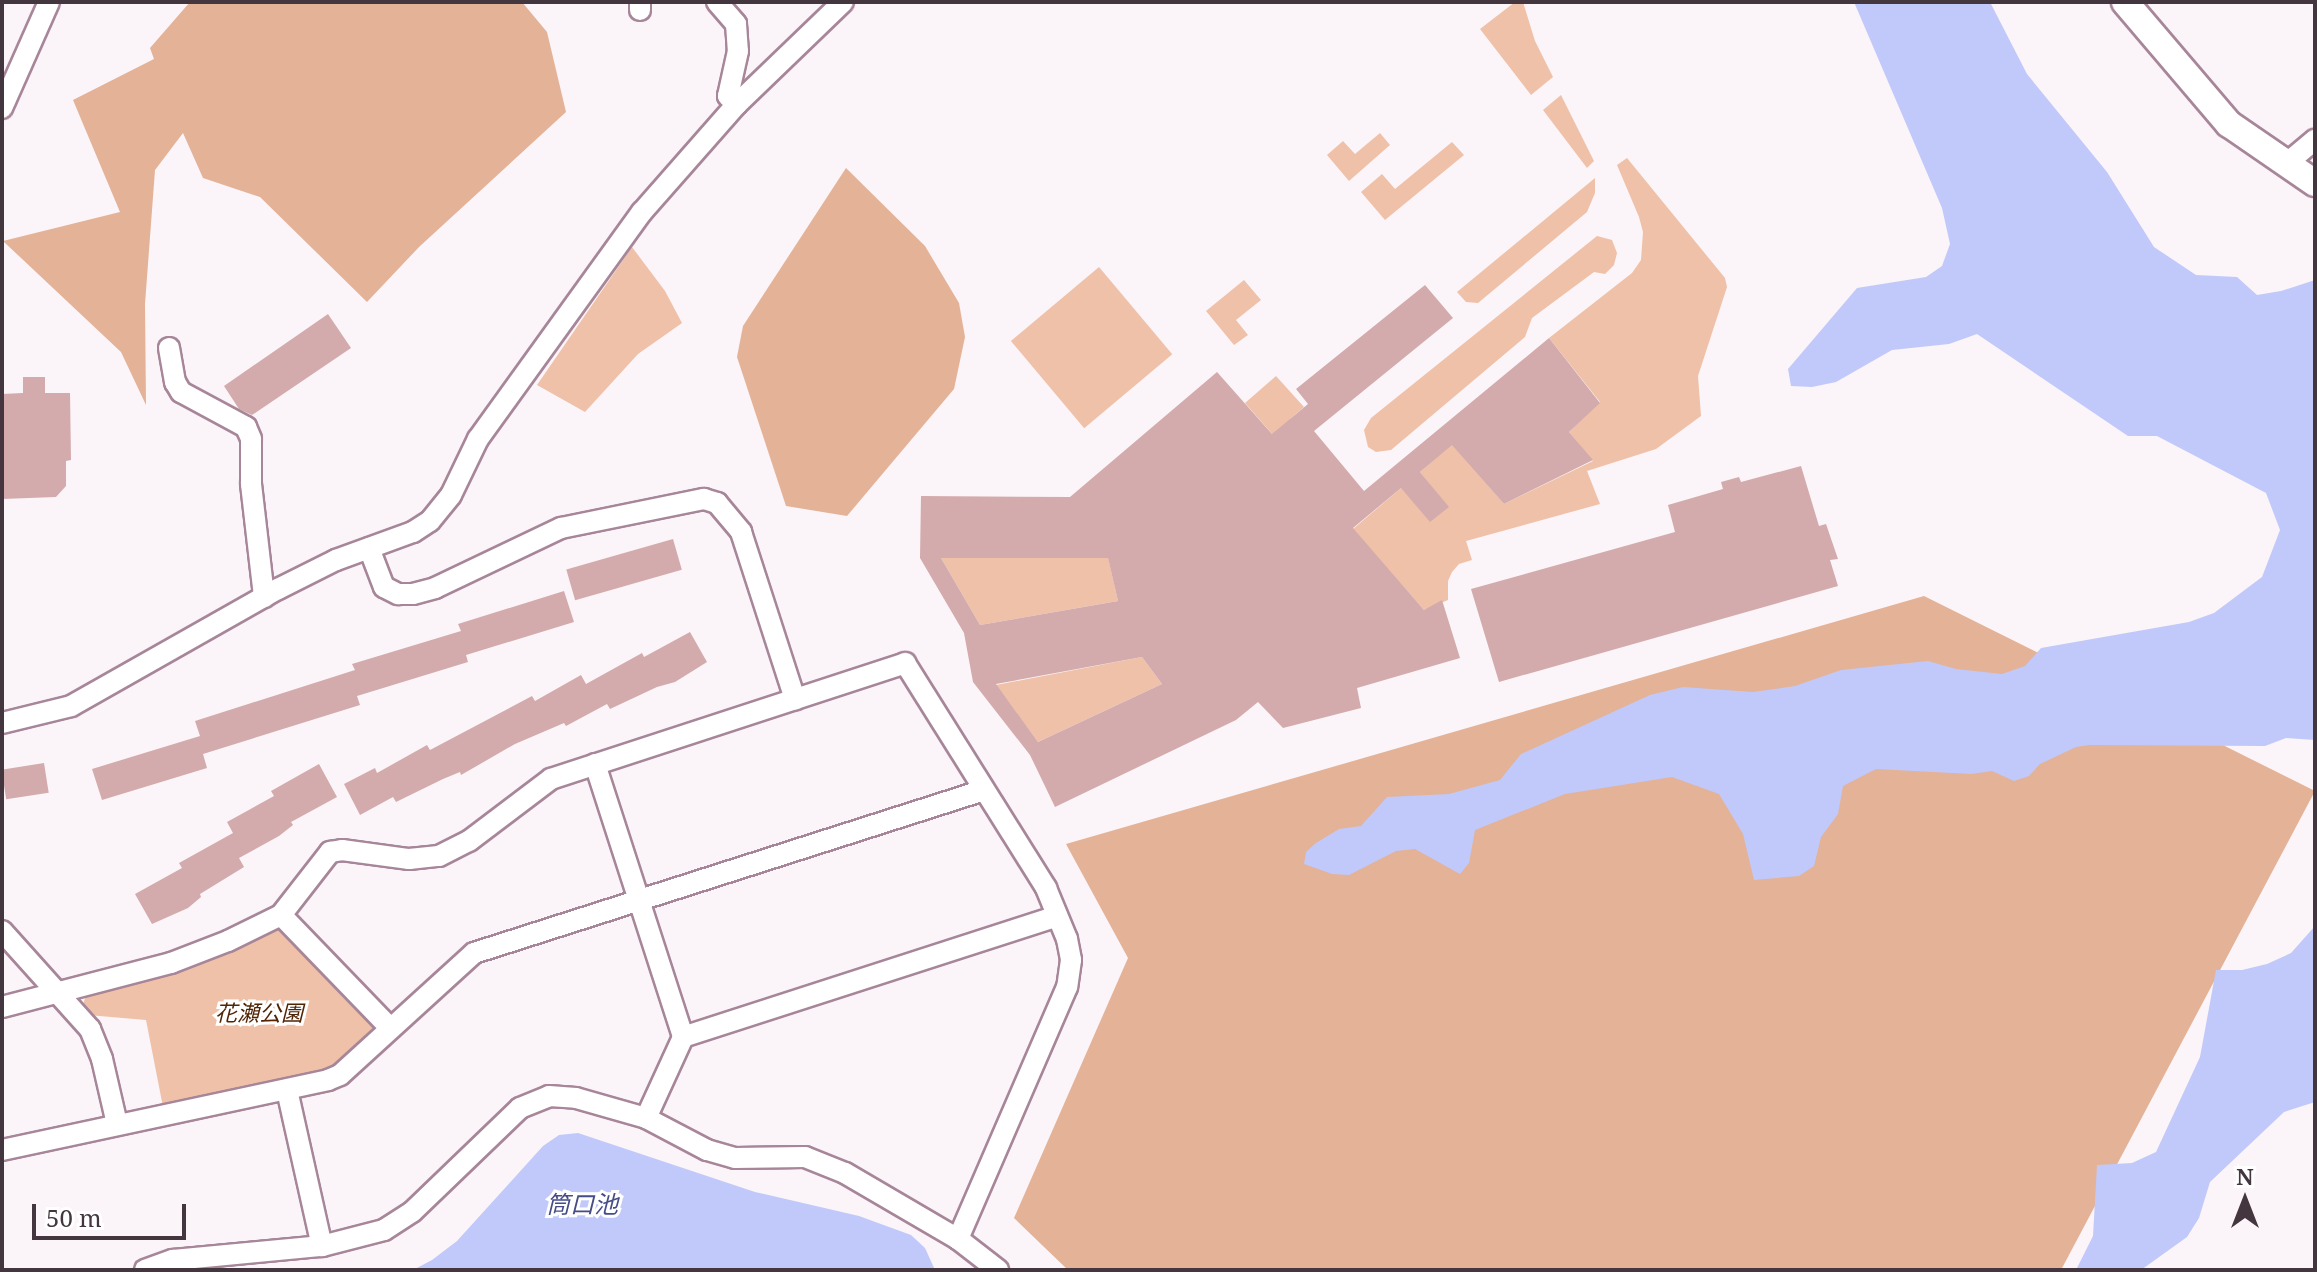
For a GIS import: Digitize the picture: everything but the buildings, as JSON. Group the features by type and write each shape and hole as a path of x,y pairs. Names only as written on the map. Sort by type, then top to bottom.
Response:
{"street":[{"path":"2,108 49,2"},
{"path":"717,2 736,24 738,51 728,96 737,104"},
{"path":"2,723 71,706 336,560 413,532 441,510 478,439 642,212 737,104 843,2"},
{"path":"2125,2 2229,124 2315,183"},
{"path":"2286,164 2315,140"},
{"path":"169,348 175,382 181,392 246,427 251,439 251,484 264,597"},
{"path":"369,548 384,587 398,594 413,594 435,588 561,528 704,499 717,503 741,532 795,699"},
{"path":"2,1007 58,995 171,963 281,915 330,852 342,850 409,859 439,856 469,841 551,779 905,663 1046,888 1071,960 1067,987 958,1239"},
{"path":"595,764 683,1037 646,1118"},
{"path":"2,1150 287,1090 340,1075 389,1027 474,953 984,790"},
{"path":"281,915 389,1027"},
{"path":"683,1037 1057,916"},
{"path":"2,931 97,1043 117,1124"},
{"path":"287,1090 322,1246"},
{"path":"145,1270 173,1260 322,1246 384,1230 412,1212 520,1108 549,1096 576,1098 646,1118 707,1150 735,1158 805,1157 845,1173 958,1239 998,1270"}],"green space":[{"path":"1515,2 1523,2 1535,41 1553,77 1531,95 1480,29"},
{"path":"1561,95 1594,161 1587,168 1543,110"},
{"path":"1380,133 1390,145 1349,181 1327,155 1343,141 1355,154"},
{"path":"1452,142 1464,155 1385,220 1361,192 1382,174 1395,189"},
{"path":"1627,158 1725,278 1727,287 1698,376 1701,416 1656,449 1587,471 1600,504 1466,541 1472,560 1459,564 1452,572 1448,581 1448,600 1424,610 1353,529 1401,488 1448,507 1420,472 1452,444 1504,504 1593,461 1569,432 1600,402 1549,338 1632,273 1641,260 1643,232 1617,165"},
{"path":"1595,178 1595,193 1587,212 1478,303 1466,302 1457,292"},
{"path":"1597,236 1612,240 1617,253 1614,265 1605,274 1594,272 1532,318 1525,337 1391,450 1376,452 1368,447 1364,430 1371,418"},
{"path":"632,247 665,291 682,323 638,354 585,412 537,385"},
{"path":"1099,267 1172,354 1084,428 1011,341"},
{"path":"1244,280 1261,300 1236,320 1248,335 1234,345 1206,311"},
{"path":"1276,376 1304,407 1290,419 1326,495 1245,403"},
{"path":"1108,557 1118,601 980,625 941,558"},
{"path":"1142,657 1162,684 1038,742 996,685"},
{"name":"花瀬公園","path":"272,926 282,927 375,1024 374,1031 336,1068 163,1107 146,1020 88,1015 82,1008 86,995"}],"shaded area":[{"path":"190,2 522,2 547,32 566,112 419,247 367,302 260,197 203,178 183,133 155,170 145,304 146,405 121,352 3,241 120,212 73,100 154,59 150,48"},
{"path":"846,168 925,246 959,303 965,337 954,389 847,516 786,506 737,357 743,326"},
{"path":"1924,596 2315,791 2061,1270 1068,1270 1014,1218 1128,958 1066,844"}],"water":[{"path":"1854,2 1990,2 2027,74 2107,172 2154,247 2196,275 2237,277 2257,295 2315,280 2315,740 2286,738 2265,746 2089,745 2076,747 2040,764 2029,776 2014,781 1992,771 1971,774 1876,769 1843,786 1838,814 1821,837 1814,866 1799,876 1754,880 1743,834 1719,794 1672,777 1565,794 1475,830 1469,863 1460,874 1415,849 1396,851 1349,875 1332,874 1304,864 1306,852 1316,843 1339,829 1361,826 1387,797 1449,794 1500,780 1521,754 1650,695 1683,687 1753,692 1795,686 1841,670 1928,661 1956,669 2002,674 2025,666 2041,648 2189,622 2214,613 2262,577 2280,530 2266,493 2157,436 2128,436 1977,334 1949,344 1892,350 1836,382 1812,387 1791,386 1788,369 1857,288 1926,277 1942,266 1950,244 1942,208"},
{"path":"2315,926 2315,1102 2284,1112 2210,1182 2199,1218 2187,1237 2141,1270 2076,1270 2093,1236 2097,1165 2132,1163 2156,1152 2200,1057 2216,970 2242,970 2267,964 2291,953"},
{"name":"筒口池","path":"578,1133 755,1192 859,1216 911,1235 925,1248 935,1270 413,1270 457,1241 543,1146 559,1135"}]}
